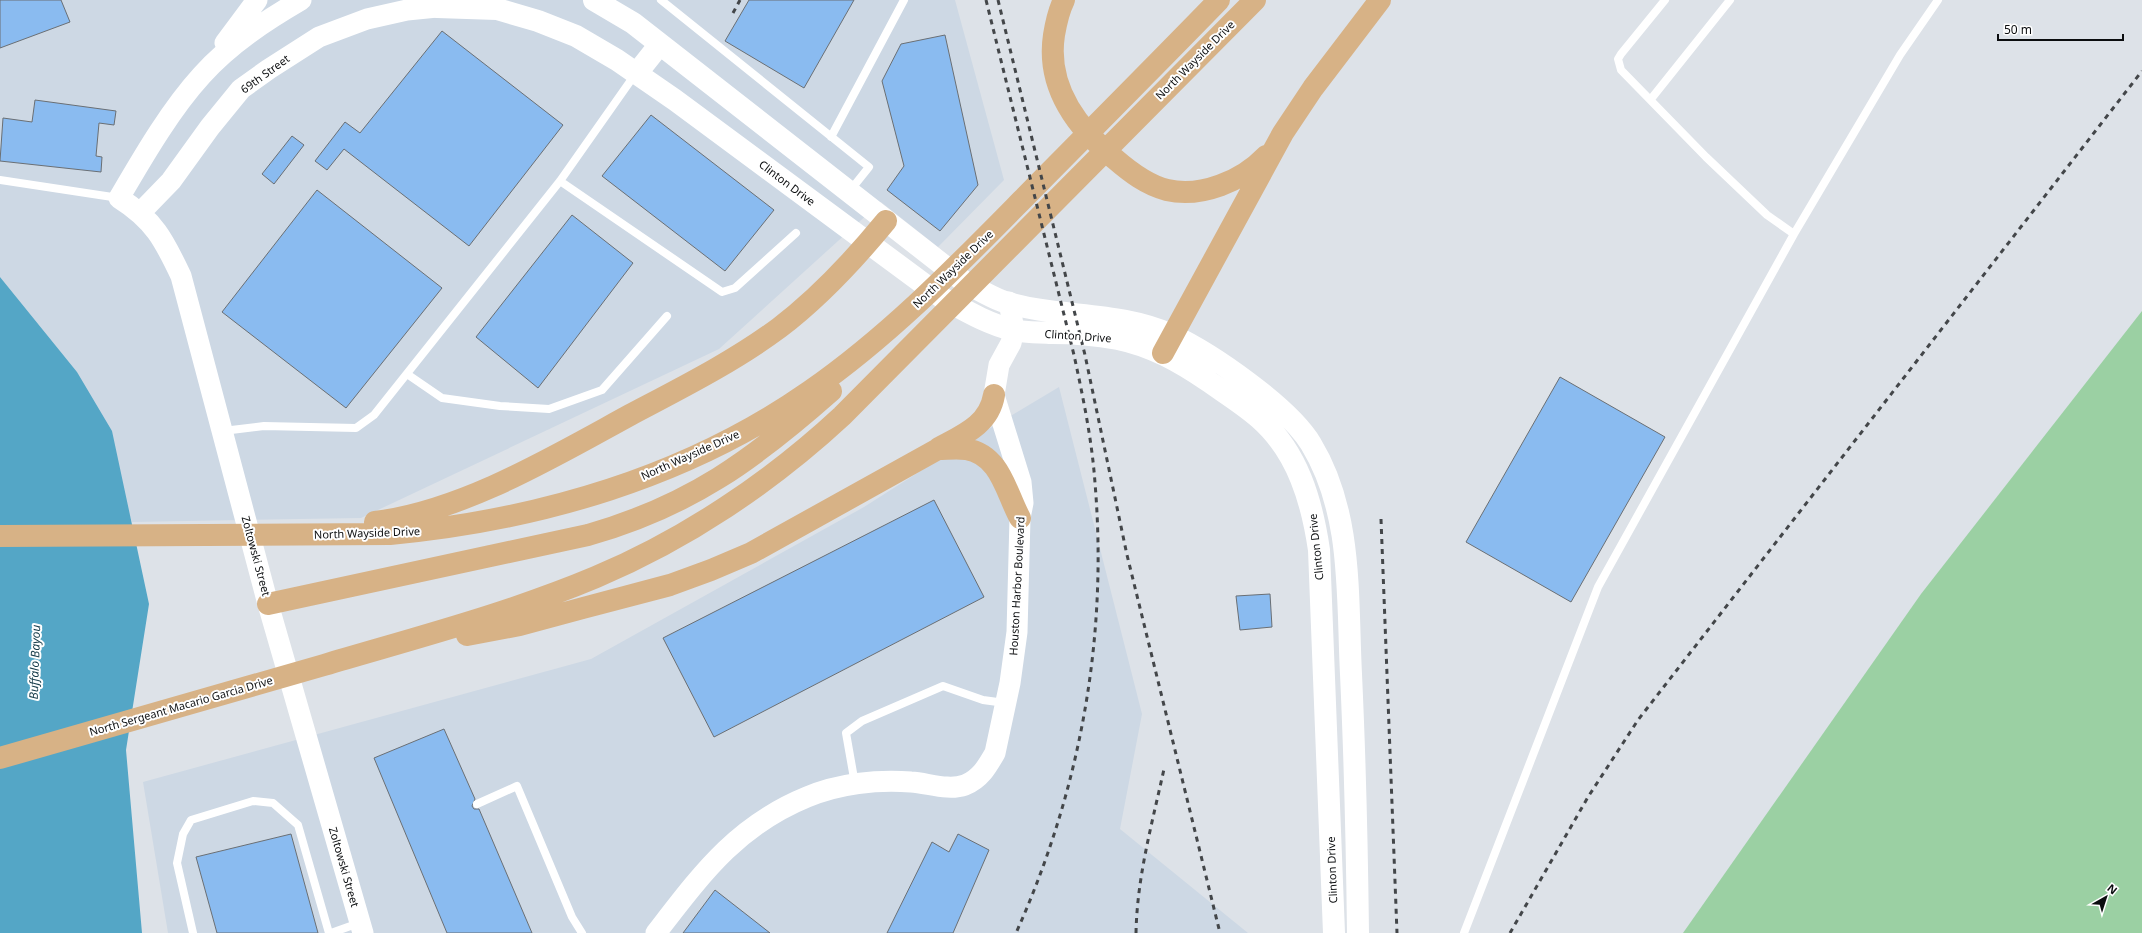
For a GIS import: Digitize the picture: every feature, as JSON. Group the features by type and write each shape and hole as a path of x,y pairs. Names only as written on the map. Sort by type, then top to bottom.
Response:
{"main road":[{"name":"Clinton Drive","path":"594,0 633,23 966,282 989,296 1008,302 1120,319 1155,328 1167,344 1192,371 1261,419 1293,461 1309,497 1319,550 1334,933"},
{"path":"1064,0 1055,26 1052,46 1053,67 1058,88 1067,107 1092,140 1123,167 1150,184 1167,190 1204,190 1225,184 1245,173 1259,163 1274,148"},
{"name":"North Wayside Drive","path":"348,530 390,534 458,527 538,511 586,498 633,481 726,441 844,372 924,299 1219,0"},
{"name":"North Wayside Drive","path":"362,654 531,602 598,576 669,541 729,504 785,466 813,443 866,394 1254,0"},
{"path":"1167,344 1274,148 1313,88 1380,0"},
{"name":"Clinton Drive","path":"437,4 463,3 497,9 538,21 576,36 637,73 944,299 982,319 1014,330 1097,335 1134,343 1167,344 1236,376 1289,417 1310,443 1329,480 1336,500 1345,555 1356,796 1358,933"},
{"path":"637,73 660,44"},
{"path":"830,215 849,192"},
{"path":"0,536 268,535 348,530 410,516 488,488 558,455 734,359 780,327 828,285 868,243 886,221"},
{"path":"268,604 588,535 656,511 706,487 748,459 792,425 844,372"},
{"path":"398,644 484,633 520,625 670,585 711,570 751,553 976,428 983,421 992,405 994,395"},
{"path":"938,449 966,449 986,458 1001,474 1010,500 1020,518"},
{"name":"North Sergeant Macario Garcia Drive","path":"0,758 362,654"}],"street":[{"path":"119,198 155,138 257,0"},
{"path":"202,75 237,42 301,0"},
{"path":"604,0 633,23"},
{"name":"69th Street","path":"140,214 171,181 210,127 241,89 269,68 319,37 367,19 437,4"},
{"name":"Zoltowski Street","path":"119,198 140,214 158,231 181,276 268,604 362,928"},
{"name":"Houston Harbor Boulevard","path":"656,933 706,869 747,831 776,812 807,797 855,785 898,781 956,787 972,782 985,770 995,753 1006,704 1017,632 1020,518 1023,503 1021,482 994,395 999,366 1011,343 1014,330 1008,302"}],"lane":[{"path":"661,0 869,167 849,192"},
{"path":"831,137 904,0"},
{"path":"1665,0 1618,59 1621,70 1706,157 1767,215 1794,234"},
{"path":"1651,99 1730,0"},
{"path":"1464,933 1598,586 1794,234 1900,55 1938,0"},
{"path":"222,431 264,426 356,428 374,415 560,181 637,73"},
{"path":"0,180 119,198"},
{"path":"560,181 722,292 735,288 796,233"},
{"path":"407,374 442,398 500,406 549,409 602,390 667,316"},
{"path":"855,785 846,733 862,721 943,686 983,700 1006,704"},
{"path":"476,804 517,786 572,916 582,933"},
{"path":"193,933 177,863 183,834 191,820 253,801 273,804 298,825 330,933 362,928"}],"shaded area":[{"path":"0,0 955,0 1004,180 938,247 881,202 719,349 361,518 132,522 77,372 0,277"},
{"path":"1059,387 1142,714 1120,829 1248,933 168,933 143,782 591,659 864,507 952,451"}],"green space":[{"path":"2142,311 2142,933 1683,933 1921,594"}],"water":[{"name":"Buffalo Bayou","path":"0,277 77,372 112,431 149,604 126,750 142,933 0,933"}],"building":[{"path":"0,0 61,0 70,22 0,48"},
{"path":"749,0 854,0 804,88 725,41"},
{"path":"442,31 563,125 469,246 344,149 327,170 315,161 345,122 360,133"},
{"path":"945,35 978,185 940,231 887,190 904,166 882,81 901,44"},
{"path":"35,100 116,111 114,125 99,123 96,156 102,157 101,172 0,161 3,118 32,122"},
{"path":"651,115 774,210 725,271 602,176"},
{"path":"292,136 304,145 274,184 262,174"},
{"path":"317,190 442,288 346,408 222,312"},
{"path":"572,215 633,263 538,388 476,337"},
{"path":"1560,377 1665,437 1571,602 1466,542"},
{"path":"934,500 984,597 714,737 663,638"},
{"path":"1270,594 1272,627 1240,630 1236,596"},
{"path":"444,729 475,799 472,806 474,809 479,809 532,933 447,933 374,758"},
{"path":"291,834 318,933 217,933 196,857"},
{"path":"958,834 989,850 953,933 887,933 932,842 949,852"},
{"path":"715,890 770,933 683,933"}],"railway":[{"path":"733,13 740,0"},
{"path":"986,0 1081,387 1094,467 1098,541 1097,599 1093,656 1073,769 1057,825 1038,879 1016,933"},
{"path":"998,0 1085,355 1127,555 1220,933"},
{"path":"1510,933 1588,797 1638,720 2142,71"},
{"path":"1381,519 1397,933"},
{"path":"1136,933 1142,871 1164,769"}]}
